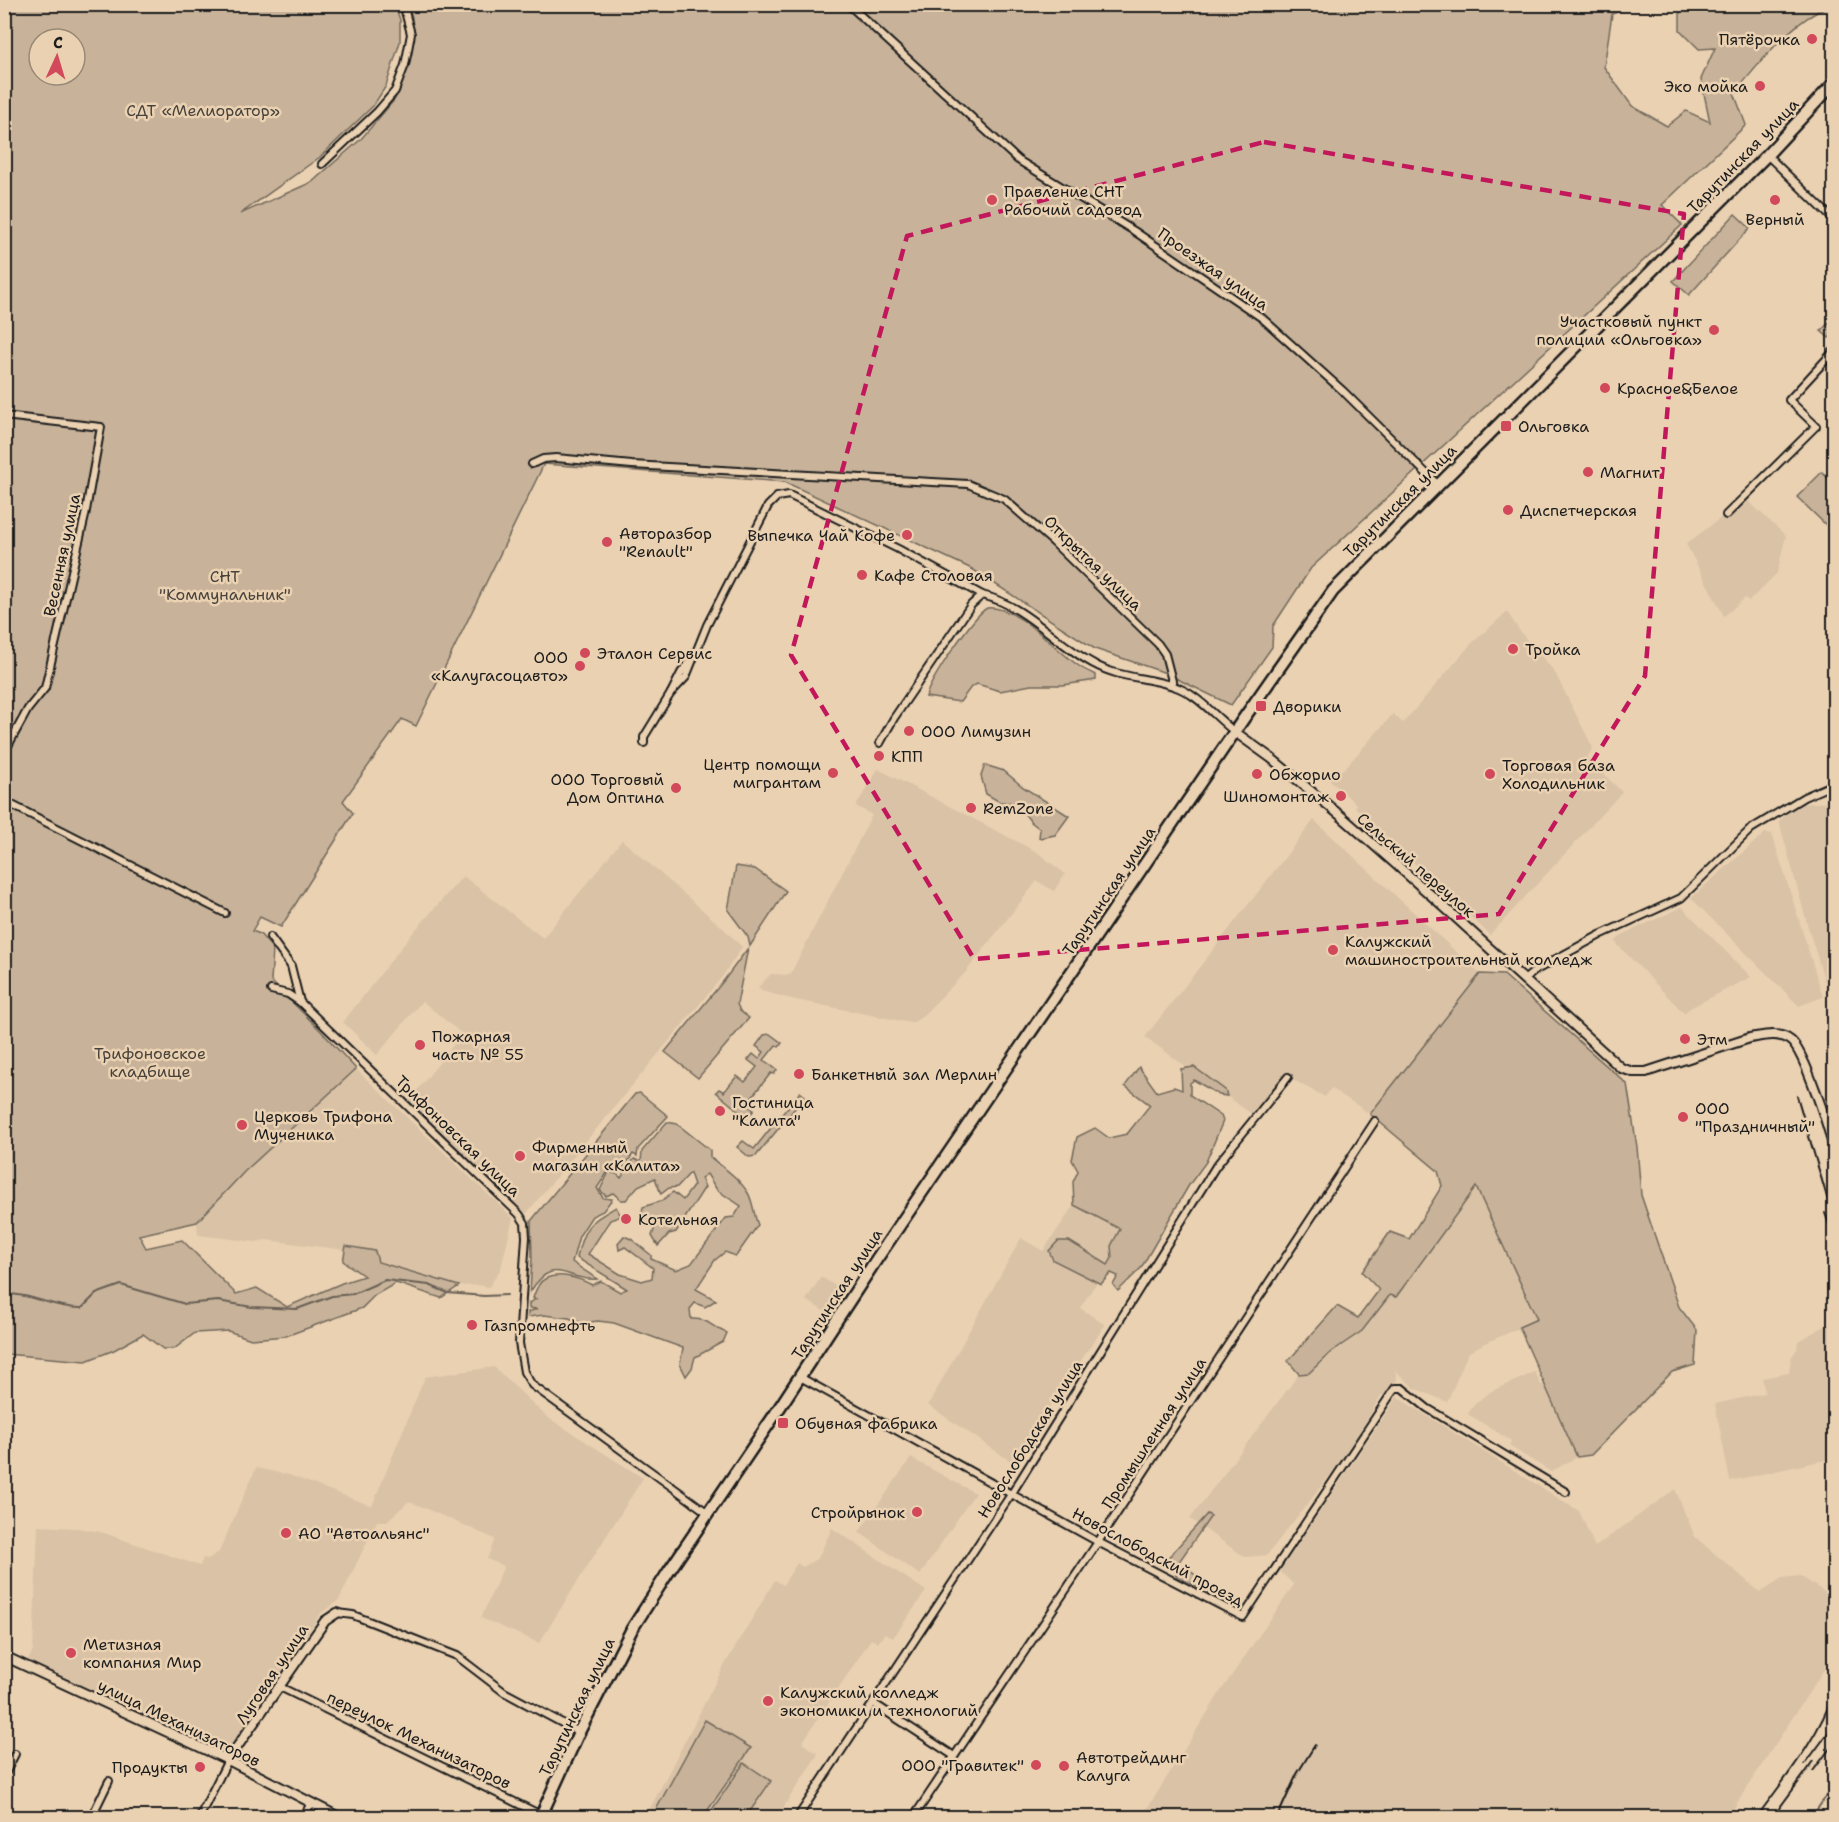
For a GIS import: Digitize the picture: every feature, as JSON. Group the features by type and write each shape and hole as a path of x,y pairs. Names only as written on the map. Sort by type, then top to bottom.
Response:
{"main road":[{"name":"Тарутинская улица","path":"542,1817 579,1732 633,1629 878,1257 1333,591 1767,154 1834,83"}],"street":[{"path":"322,164 395,91 405,65 411,34 403,4"},
{"name":"Проезжая улица","path":"848,4 1018,160 1134,231 1262,318 1343,392 1437,484"},
{"path":"1767,154 1834,220"},
{"path":"1726,515 1816,426 1789,400 1834,351"},
{"name":"Весенняя улица","path":"4,416 102,427 85,516 45,688 28,709 4,753"},
{"name":"Открытая улица","path":"532,464 543,459 556,458 667,467 968,484 1004,499 1053,542 1158,644 1165,654 1173,686"},
{"path":"644,743 644,736 671,693 686,677 707,625 768,506 777,497 789,495 1035,620 1065,646 1096,666 1188,692 1235,732"},
{"path":"880,742 971,605 982,595"},
{"name":"Сельский переулок","path":"1235,732 1271,758 1341,816 1621,1068 1632,1072 1647,1072 1750,1038 1779,1035 1791,1041 1800,1053 1811,1080 1834,1149"},
{"path":"1524,980 1536,970 1600,935 1681,898 1750,829 1804,797 1834,784"},
{"path":"4,801 225,913"},
{"path":"270,938 291,966 300,1002"},
{"name":"Трифоновская улица","path":"271,990 288,994 300,1002 519,1214 525,1223 519,1343 524,1372 532,1385 708,1513"},
{"name":"Новослободская улица","path":"797,1818 1012,1493 1216,1166 1288,1077"},
{"name":"Промышленная улица","path":"913,1818 1375,1121"},
{"name":"Новослободский проезд","path":"800,1377 1098,1542 1243,1617 1395,1388 1402,1388 1427,1408 1566,1492"},
{"path":"337,1613 353,1616 457,1656 504,1692 579,1732"},
{"name":"Луговая улица","path":"199,1818 228,1760 325,1621 337,1613"},
{"name":"улица Механизаторов","path":"4,1656 228,1760 341,1818"},
{"name":"переулок Механизаторов","path":"280,1687 542,1817"},
{"path":"873,1703 954,1755"},
{"path":"4,1776 15,1754"},
{"path":"91,1818 109,1781"},
{"path":"303,1818 311,1803"}],"highlighted area":[{"path":"1264,142 1684,214 1645,676 1499,914 974,959 791,655 907,236"}],"shaded area":[{"path":"1746,499 1786,536 1777,573 1749,601 1745,598 1724,616 1686,544"},
{"path":"1507,612 1521,633 1554,671 1593,748 1587,758 1622,792 1490,935 1355,807 1357,805 1328,778 1345,768 1393,714 1403,723 1471,644"},
{"path":"878,769 1037,852 1065,874 1054,891 1037,881 965,973 919,1019 911,1023 791,999 765,992 758,987 771,974 790,975 872,815 856,806"},
{"path":"1834,802 1834,1011 1779,821 1797,804"},
{"name":"Калужский машиностроительный колледж","path":"1314,820 1480,974 1370,1114 1331,1088 1325,1097 1284,1075 1253,1115 1145,1037"},
{"path":"1765,833 1772,834 1823,997 1799,1006 1691,898"},
{"path":"622,840 742,947 722,977 525,1215 408,1102 462,1034 422,1001 377,1055 343,1022 411,935 463,876 543,938"},
{"path":"1682,907 1751,977 1684,1013 1615,942 1622,935"},
{"path":"356,1069 513,1218 501,1268 489,1287 459,1286 377,1262 375,1251 346,1246 346,1250 266,1240 256,1242 198,1235 197,1222 245,1171"},
{"path":"1476,1187 1537,1320 1468,1353 1447,1402 1414,1388 1395,1370 1397,1380 1383,1396 1381,1395 1350,1450 1267,1555 1245,1557 1190,1519 1299,1374 1309,1373 1331,1352 1362,1331 1390,1294 1396,1296"},
{"path":"1085,1189 1136,1223 1080,1308 1105,1325 1012,1462 928,1405 1021,1238 1043,1251"},
{"path":"821,1277 844,1291 829,1314 806,1300"},
{"path":"1834,1321 1834,1458 1730,1481 1715,1404 1765,1393 1762,1378 1789,1373 1791,1358 1797,1349 1798,1341"},
{"path":"494,1367 547,1417 643,1478 539,1643 481,1618 504,1566 487,1559 495,1539 409,1501 387,1521 377,1521 339,1600 321,1613 232,1748 222,1751 28,1660 33,1650 38,1526 101,1532 200,1566 203,1558 208,1559 219,1552 256,1468 289,1475 372,1506 425,1377"},
{"path":"1535,1372 1541,1385 1545,1384 1577,1457 1551,1472 1509,1446 1511,1441 1468,1414 1475,1403 1492,1391"},
{"path":"1397,1397 1579,1511 1595,1547 1675,1489 1695,1537 1760,1592 1782,1578 1800,1576 1826,1593 1834,1609 1834,1654 1728,1817 1142,1817 1221,1691 1294,1585 1280,1571"},
{"name":"Стройрынок","path":"911,1458 975,1493 920,1575 859,1532"},
{"name":"Калужский колледж экономики и технологий","path":"832,1528 926,1591 893,1638 885,1633 878,1643 871,1639 802,1743 818,1754 777,1817 645,1818 724,1666 775,1580 783,1585 797,1563 803,1567 818,1558"}],"green space":[{"path":"1826,4 1828,7 1788,33 1734,93 1746,125 1662,205 1682,225 1311,568 1273,626 1272,647 1231,705 1163,672 1095,649 972,569 785,482 544,464 416,726 402,719 343,801 353,813 281,927 260,917 252,931 260,934 273,949 271,981 356,1069 245,1171 197,1222 139,1235 146,1248 182,1240 236,1294 257,1288 287,1307 364,1276 343,1261 346,1246 375,1251 378,1262 459,1286 441,1298 396,1283 375,1295 362,1308 286,1336 251,1339 228,1331 195,1333 174,1349 163,1349 143,1334 114,1350 86,1361 5,1354 4,5 395,5 400,20 400,42 386,86 373,106 320,157 240,214 312,182 361,139 395,99 412,53 412,17 408,5 1635,5 1612,14 1604,67 1632,106 1667,126 1686,111 1710,122 1701,79 1715,48 1699,49 1680,30 1680,5"},
{"path":"1735,214 1750,228 1689,295 1673,281"},
{"path":"1834,317 1834,333 1829,338 1821,331"},
{"path":"1822,472 1834,485 1834,517 1826,525 1797,497"},
{"path":"987,608 999,609 1023,621 1069,659 1096,675 1096,680 1063,685 1031,685 1000,691 977,684 971,687 960,702 926,697 935,677 953,649 972,623"},
{"path":"985,765 1004,771 1023,787 1069,816 1055,835 1039,838 1040,829 1031,822 1016,803 1000,802 986,794 981,776"},
{"path":"736,866 755,869 786,891 750,946 748,937 728,910"},
{"path":"748,948 737,1004 740,1011 749,1018 698,1078 665,1052"},
{"path":"1480,974 1504,975 1627,1084 1637,1147 1641,1195 1679,1307 1697,1330 1695,1365 1672,1372 1591,1455 1577,1457 1519,1327 1537,1319 1476,1187 1396,1297 1390,1295 1362,1331 1331,1352 1309,1373 1299,1374 1288,1361 1337,1306 1358,1318 1379,1290 1362,1272 1390,1232 1409,1239 1442,1186 1438,1171 1370,1114"},
{"path":"770,1034 782,1043 779,1047 776,1045 764,1060 777,1070 774,1074 771,1073 746,1104 754,1110 747,1118 716,1092 719,1089 724,1092 737,1076 745,1082 757,1067 748,1060 753,1054 759,1059 764,1052 756,1046 764,1035"},
{"path":"1139,1067 1157,1092 1174,1087 1182,1090 1181,1069 1194,1067 1225,1090 1227,1096 1219,1095 1194,1080 1190,1083 1190,1095 1221,1116 1223,1121 1206,1162 1189,1185 1141,1268 1118,1291 1113,1285 1118,1276 1111,1273 1101,1284 1053,1260 1049,1251 1058,1241 1069,1241 1108,1265 1112,1258 1111,1246 1120,1229 1074,1205 1073,1182 1078,1171 1072,1160 1077,1137 1095,1128 1109,1138 1127,1134 1150,1105 1125,1086"},
{"path":"800,1092 805,1096 756,1156 749,1157 737,1147 743,1141 754,1149"},
{"path":"640,1093 668,1116 638,1149 637,1156 633,1154 621,1171 609,1170 597,1188 603,1198 612,1199 603,1211 592,1216 579,1236 572,1262 597,1279 554,1272 539,1280 530,1292 531,1221 635,1094"},
{"path":"667,1122 677,1124 710,1150 710,1157 740,1183 750,1196 758,1225 736,1256 725,1252 715,1260 696,1289 716,1300 705,1307 695,1303 690,1309 691,1319 706,1321 727,1333 723,1342 695,1357 692,1368 686,1376 680,1364 683,1348 614,1323 598,1321 581,1323 569,1318 544,1315 528,1317 528,1312 537,1309 529,1308 529,1303 536,1299 533,1298 537,1287 543,1280 551,1277 569,1277 592,1285 601,1281 620,1292 627,1289 577,1258 582,1239 589,1226 616,1207 621,1216 610,1220 588,1254 620,1274 642,1281 652,1278 653,1268 625,1247 619,1250 618,1243 624,1236 651,1255 651,1259 676,1270 691,1264 726,1218 734,1217 741,1206 717,1190 707,1174 701,1178 705,1187 676,1232 669,1234 658,1246 652,1236 656,1224 641,1216 643,1207 661,1201 673,1192 683,1200 694,1185 690,1173 677,1187 669,1188 661,1194 655,1178 638,1186 626,1200 621,1200 613,1193 606,1196 600,1190 609,1172 621,1178 634,1159 641,1162 642,1151"},
{"path":"1207,1514 1211,1516 1178,1563 1234,1601 1228,1602 1176,1576 1175,1568 1166,1560"},
{"path":"705,1720 751,1748 703,1817 652,1817"},
{"path":"744,1763 771,1781 746,1817 707,1817"}],"waterway":[{"path":"4,1294 82,1308 96,1294 121,1285 185,1304 218,1301 252,1307 297,1309 332,1296 353,1294 385,1280 429,1285 448,1293 507,1295"},
{"path":"1811,1818 1834,1785"}],"railway":[{"path":"1797,1096 1834,1221"},
{"path":"1825,1213 1834,1238"},
{"path":"1756,1818 1810,1742 1834,1692"},
{"path":"1805,1764 1834,1725"},
{"path":"1813,1771 1834,1743"},
{"path":"1277,1818 1297,1774 1315,1745"},
{"path":"1772,1818 1814,1761"}],"place":[{"name":"Пятёрочка","path":"1812,39"},
{"name":"Эко мойка","path":"1760,86"},
{"name":"Правление СНТ Рабочий садовод","path":"992,200"},
{"name":"Верный","path":"1775,200"},
{"name":"Участковый пункт полиции «Ольговка»","path":"1714,330"},
{"name":"Красное&Белое","path":"1605,388"},
{"name":"Ольговка","path":"1506,426"},
{"name":"Магнит","path":"1588,472"},
{"name":"Диспетчерская","path":"1508,510"},
{"name":"Выпечка Чай Кофе","path":"907,535"},
{"name":"Авторазбор \"Renault\"","path":"607,542"},
{"name":"Кафе Столовая","path":"862,575"},
{"name":"Тройка","path":"1513,649"},
{"name":"Эталон Сервис","path":"585,653"},
{"name":"ООО «Калугасоцавто»","path":"580,666"},
{"name":"Дворики","path":"1261,706"},
{"name":"ООО Лимузин","path":"909,731"},
{"name":"КПП","path":"879,756"},
{"name":"Центр помощи мигрантам","path":"833,773"},
{"name":"Обжорио","path":"1257,774"},
{"name":"Торговая база Холодильник","path":"1490,774"},
{"name":"ООО Торговый Дом Оптина","path":"676,788"},
{"name":"Шиномонтаж","path":"1341,796"},
{"name":"RemZone","path":"971,808"},
{"name":"Калужский машиностроительный колледж","path":"1333,950"},
{"name":"Этм","path":"1685,1039"},
{"name":"Пожарная часть № 55","path":"420,1045"},
{"name":"Банкетный зал Мерлин","path":"799,1074"},
{"name":"Гостиница \"Калита\"","path":"720,1111"},
{"name":"ООО \"Праздничный\"","path":"1683,1117"},
{"name":"Церковь Трифона Мученика","path":"242,1125"},
{"name":"Фирменный магазин «Калита»","path":"520,1156"},
{"name":"Котельная","path":"626,1219"},
{"name":"Газпромнефть","path":"472,1325"},
{"name":"Обувная фабрика","path":"783,1423"},
{"name":"Стройрынок","path":"917,1512"},
{"name":"АО \"Автоальянс\"","path":"286,1533"},
{"name":"Метизная компания Мир","path":"71,1653"},
{"name":"Калужский колледж экономики и технологий","path":"768,1701"},
{"name":"ООО \"Гравитек\"","path":"1036,1765"},
{"name":"Автотрейдинг Калуга","path":"1064,1766"},
{"name":"Продукты","path":"200,1767"}],"park label":[{"name":"СДТ «Мелиоратор»","path":"203,110"},
{"name":"СНТ \"Коммунальник\"","path":"225,585"},
{"name":"Трифоновское кладбище","path":"150,1062"}]}
